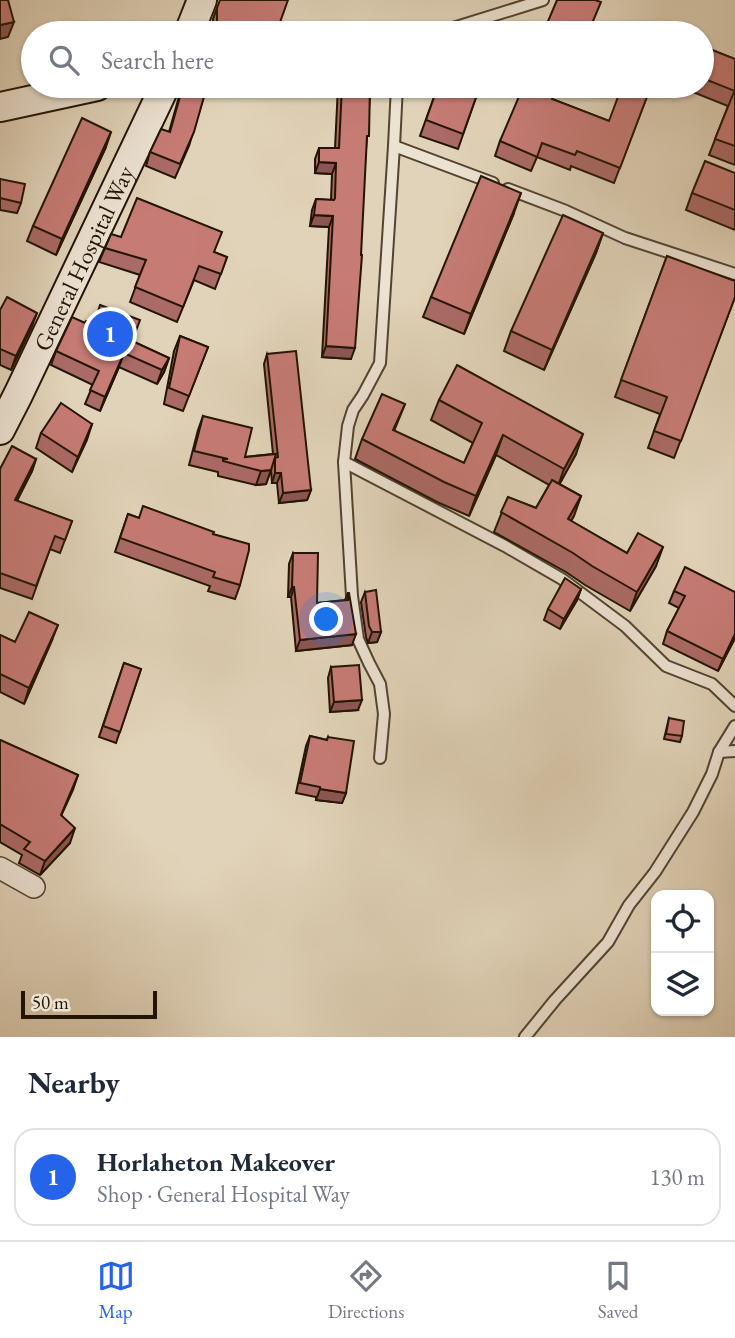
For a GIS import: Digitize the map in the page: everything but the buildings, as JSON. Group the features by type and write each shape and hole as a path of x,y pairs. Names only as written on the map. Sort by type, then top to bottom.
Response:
{"main road":[{"path":"194,21 202,0"},
{"path":"0,107 42,98"},
{"name":"General Hospital Way","path":"0,430 159,98"}],"street":[{"path":"0,868 34,887"}],"lane":[{"path":"476,21 543,0"},
{"path":"380,758 384,714 380,684 359,639 357,628 352,596 344,462 348,426 353,410 380,363 396,98"},
{"path":"394,146 566,211 625,238 735,274"},
{"path":"344,462 505,546 562,579 625,626 666,666 712,684 735,706"},
{"path":"525,1037 608,942 629,905 693,813 712,774 719,752 735,726"},
{"path":"719,752 735,751"}],"place":[{"name":"Horlaheton Makeover","path":"110,334"}]}
